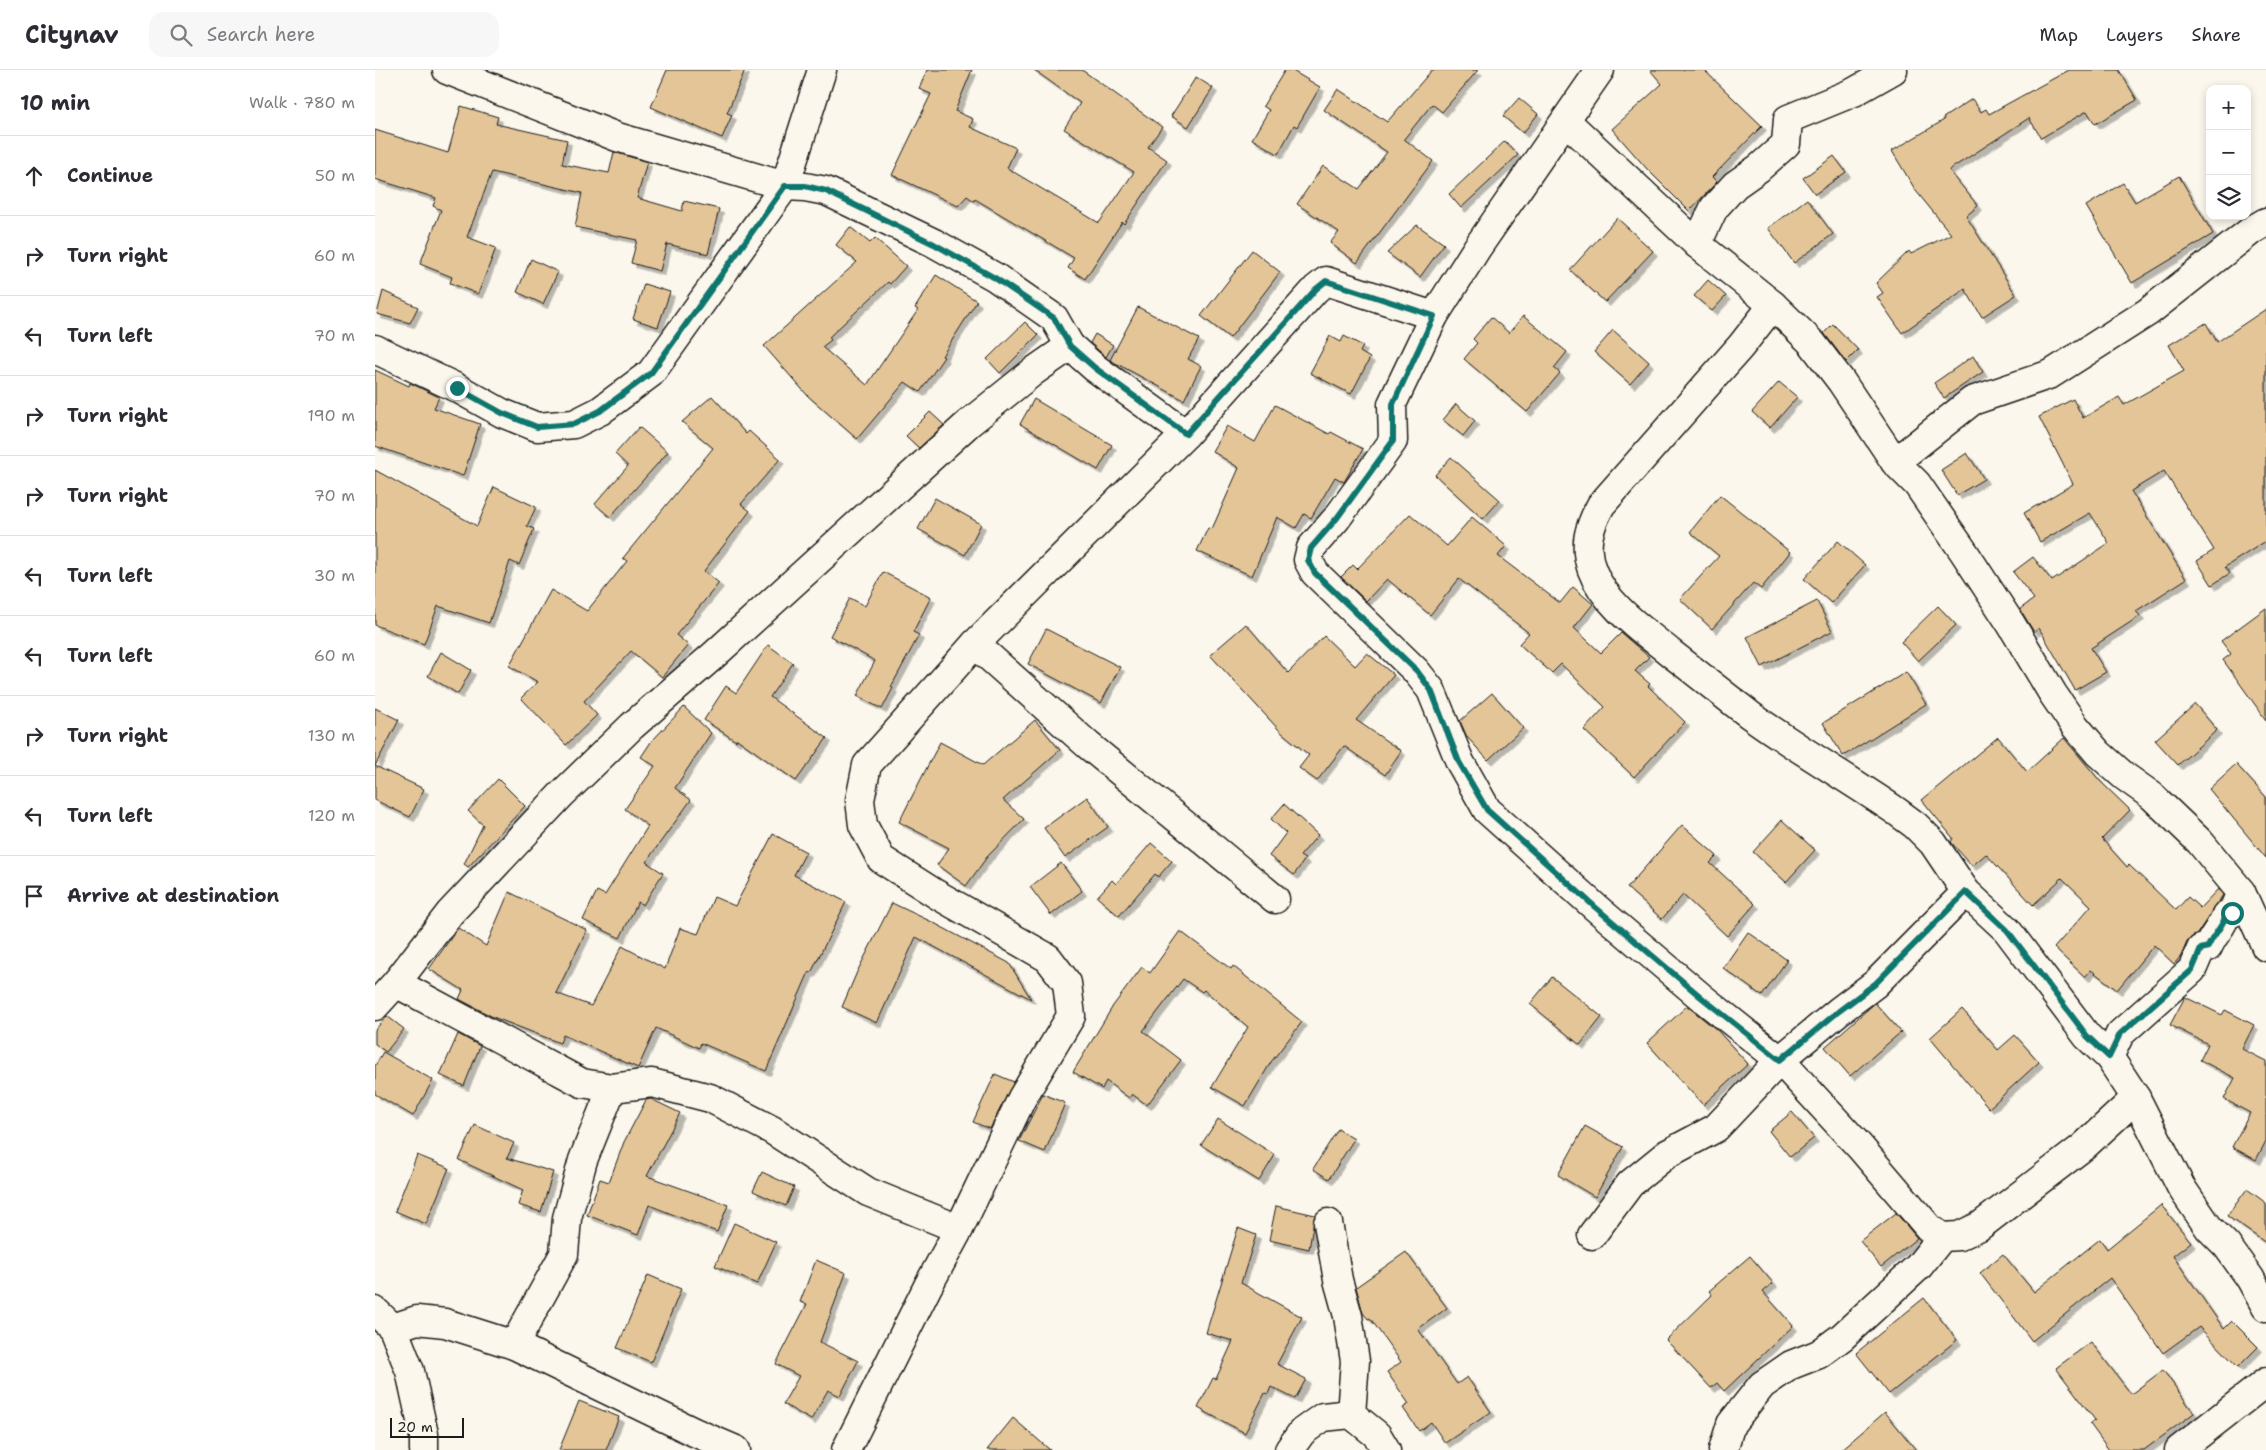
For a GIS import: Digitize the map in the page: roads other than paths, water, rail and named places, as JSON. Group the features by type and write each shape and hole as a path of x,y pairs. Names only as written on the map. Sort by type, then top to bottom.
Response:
{"street":[{"path":"447,70 617,137 785,186 805,186 826,191 934,244 995,278 1054,318 1070,346 1114,384 1186,434"},
{"path":"375,350 432,376 502,413 537,427 574,424 600,411 651,373 785,186 821,70"},
{"path":"1600,70 1477,248 1434,316 1393,404 1393,441 1337,518 1311,548 1308,560 1315,573 1417,671 1431,690 1459,762 1487,810 1610,920 1780,1060 1860,1147 1929,1228 1941,1237 1959,1236 1980,1226 2083,1147 2136,1098"},
{"path":"1697,244 1714,208 1735,185 1759,168 1786,144 1788,119 1854,92 1893,70"},
{"path":"1566,121 1697,244 1773,305 1812,343 1841,381 1895,462 1917,484 1964,552 2075,726 2099,753 2124,776 2152,796 2199,842 2241,892 2266,947"},
{"path":"1895,462 1972,401 2051,374 2148,312 2252,230 2266,222"},
{"path":"846,1450 928,1286 959,1229 1022,1098 1071,1016 1067,983 1048,958 936,894 881,859 863,825 859,800 867,765 975,644 1186,434 1316,289 1326,281 1434,316"},
{"path":"1773,305 1741,346 1601,505 1587,537 1587,555 1593,572 1602,588 1619,609 1702,678 1751,715 1915,825 1933,843 1966,892 2007,930 2087,1036 2109,1057 2136,1098 2181,1187 2209,1228 2227,1246 2250,1278 2266,1307"},
{"path":"375,1006 396,983 450,914 561,795 625,733 714,655 969,423 1034,371 1070,346"},
{"path":"975,644 1089,745 1275,899"},
{"path":"1592,1235 1630,1184 1667,1154 1716,1128 1780,1060 1875,984 1966,892"},
{"path":"2109,1057 2120,1034 2192,970 2201,949 2208,947 2212,937 2223,925 2226,916 2232,913 2241,892"},
{"path":"396,983 582,1083 612,1088 652,1083 710,1098 772,1130 868,1192 959,1229"},
{"path":"515,1345 564,1254 567,1218 583,1160 612,1088"},
{"path":"1328,1223 1338,1280 1348,1316 1355,1361 1351,1414"},
{"path":"1723,1450 1731,1424 1762,1385 1791,1365 1819,1354 1842,1337 1919,1266 1941,1237"},
{"path":"424,1450 424,1434 410,1372 384,1319 445,1323 515,1345 694,1432 736,1450"},
{"path":"2179,1450 2266,1382"},
{"path":"1289,1450 1302,1432 1323,1417 1351,1414 1377,1435 1386,1450"}]}
